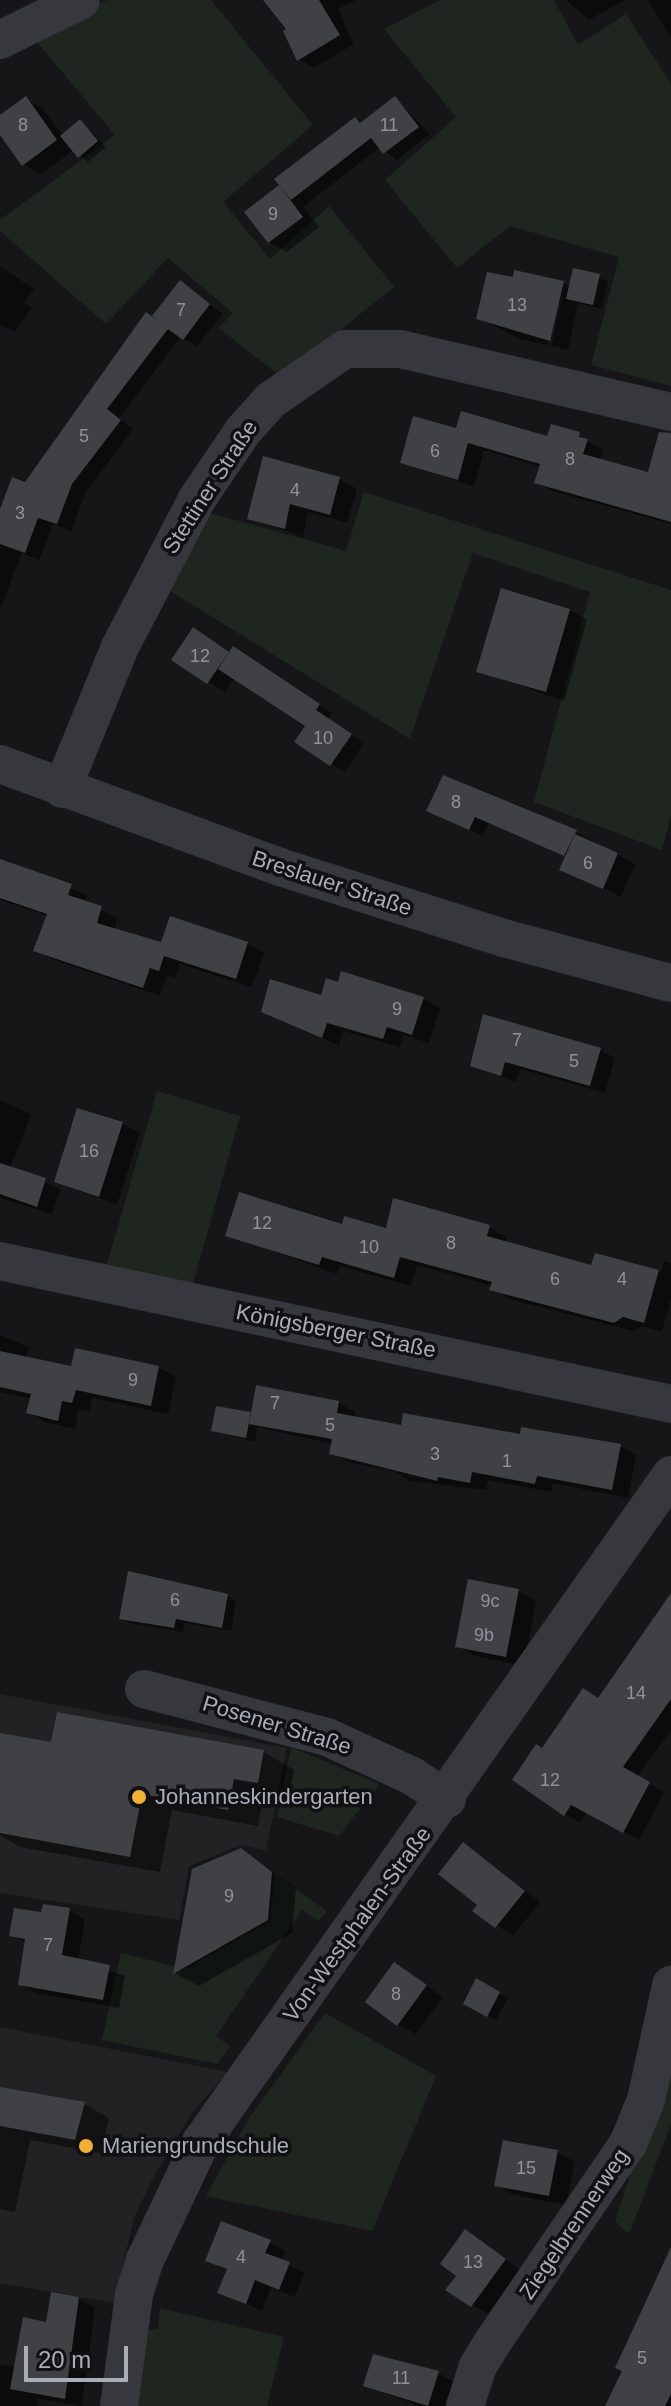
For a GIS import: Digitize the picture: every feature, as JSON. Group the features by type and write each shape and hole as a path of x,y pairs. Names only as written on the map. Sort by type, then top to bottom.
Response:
{"street":[{"path":"0,40 41,7 81,0"},
{"name":"Stettiner Straße","path":"62,789 120,647 197,499 243,431 271,400 345,349 400,349 671,412"},
{"name":"Breslauer Straße","path":"0,764 310,877 504,938 671,983"},
{"name":"Königsberger Straße","path":"0,1261 671,1404"},
{"name":"Von-Westphalen-Straße","path":"119,2406 134,2295 180,2179 223,2108 447,1799 671,1475"},
{"name":"Posener Straße","path":"144,1689 327,1737 412,1776 447,1799"},
{"name":"Ziegelbrennerweg","path":"465,2406 473,2376 492,2343 628,2144 646,2100 671,1985"}],"shaded area":[{"path":"108,0 211,0 313,125 223,202 270,259 329,206 394,287 281,377 219,328 233,313 168,258 106,324 0,231 0,220 115,135 32,36 65,15"},
{"path":"440,0 554,0 578,45 626,14 671,84 671,386 591,365 619,257 510,226 457,268 385,180 456,117 384,29"},
{"path":"364,492 671,590 671,815 662,850 534,802 590,592 473,553 410,739 162,586 203,511 346,551"},
{"path":"157,1091 240,1116 193,1284 107,1264"},
{"name":"Johanneskindergarten","path":"0,1694 287,1748 266,1850 240,1845 189,1866 179,1920 0,1893"},
{"path":"291,1747 379,1784 339,1836 277,1817"},
{"path":"275,1874 327,1911 319,1921 302,1910 216,2036 230,2046 218,2064 102,2040 121,1953 186,1969 270,1921"},
{"path":"325,2013 436,2076 372,2231 206,2196 249,2118"},
{"name":"Mariengrundschule","path":"0,2027 228,2072 191,2114 153,2178 134,2218 114,2303 0,2283"},
{"path":"671,2050 671,2125 629,2234 615,2221"},
{"path":"160,2308 284,2337 267,2406 136,2406 144,2331 158,2328"}],"building":[{"path":"263,0 319,0 340,35 297,61 283,31 286,29"},
{"path":"26,96 57,140 22,166 0,135 0,115"},
{"path":"395,96 419,127 383,154 371,138 291,200 274,179 355,117 360,123"},
{"path":"80,119 98,141 78,158 60,136"},
{"path":"279,185 303,217 268,243 244,212"},
{"path":"573,268 600,274 593,305 566,299"},
{"path":"514,270 564,281 550,341 476,319 487,272 513,277"},
{"path":"180,280 210,304 183,340 168,329 107,409 121,420 72,484 57,524 38,518 25,553 0,544 0,509 12,477 25,482 146,312 161,323 152,316"},
{"path":"461,411 547,436 551,424 580,432 579,437 588,439 583,454 648,472 659,432 671,433 671,522 534,483 540,464 468,443 458,480 400,463 413,416 456,428"},
{"path":"263,456 340,477 330,515 290,504 285,529 247,519"},
{"path":"501,588 570,609 546,692 476,672"},
{"path":"193,627 229,652 207,684 171,660"},
{"path":"233,646 320,704 316,710 352,734 330,766 294,742 305,726 218,669"},
{"path":"443,775 577,830 564,856 475,817 469,830 426,811"},
{"path":"575,834 618,853 603,889 559,870"},
{"path":"0,859 72,884 68,895 102,906 97,923 161,942 170,916 248,942 236,979 164,956 159,971 150,968 143,988 33,951 47,914 0,898"},
{"path":"341,971 424,997 412,1035 387,1027 383,1039 327,1023 322,1038 261,1012 270,979 321,995 326,978 338,982"},
{"path":"483,1014 601,1048 590,1086 505,1062 501,1076 470,1066"},
{"path":"77,1108 123,1122 99,1197 54,1182"},
{"path":"0,1163 46,1178 37,1207 0,1194"},
{"path":"239,1192 342,1224 344,1216 386,1228 393,1198 490,1225 487,1236 591,1265 595,1253 659,1270 644,1323 623,1317 614,1323 489,1290 492,1282 400,1257 394,1278 322,1257 319,1265 225,1236"},
{"path":"75,1348 159,1366 151,1406 76,1390 72,1403 62,1401 58,1421 26,1413 31,1394 0,1387 0,1351 71,1366"},
{"path":"256,1385 339,1401 337,1413 401,1425 403,1413 520,1434 521,1427 621,1444 612,1490 537,1476 535,1484 472,1472 470,1483 438,1477 437,1481 329,1454 332,1439 249,1424"},
{"path":"216,1406 251,1412 246,1438 211,1431"},
{"path":"128,1571 228,1594 222,1628 176,1619 174,1628 119,1619"},
{"path":"468,1579 519,1589 506,1657 455,1647"},
{"path":"671,1593 671,1699 623,1767 650,1782 623,1833 571,1805 564,1816 512,1780 536,1744 542,1748 583,1688 598,1698"},
{"path":"57,1712 264,1750 258,1783 234,1779 228,1810 142,1794 130,1857 0,1833 0,1733 51,1742"},
{"path":"463,1842 525,1891 495,1928 472,1911 477,1905 438,1874"},
{"path":"241,1848 272,1872 268,1920 173,1974 192,1869"},
{"path":"43,1904 70,1908 62,1955 110,1965 103,2000 18,1985 25,1939 9,1936 14,1908 41,1912"},
{"path":"394,1962 427,1985 397,2026 365,2002"},
{"path":"476,1978 500,1992 487,2017 463,2004"},
{"path":"0,2087 85,2102 75,2140 0,2126"},
{"path":"503,2140 558,2150 549,2196 494,2186"},
{"path":"221,2221 271,2240 265,2253 290,2262 279,2290 255,2280 246,2304 217,2293 227,2269 205,2261"},
{"path":"465,2229 506,2259 471,2307 445,2290 456,2276 440,2264"},
{"path":"671,2247 671,2394 665,2406 605,2406 622,2371 615,2368"},
{"path":"51,2292 79,2297 65,2399 10,2389 23,2317 46,2322"},
{"path":"373,2354 439,2371 428,2406 363,2386"}],"place":[{"name":"Johanneskindergarten","path":"139,1797"},
{"name":"Mariengrundschule","path":"86,2146"}]}
